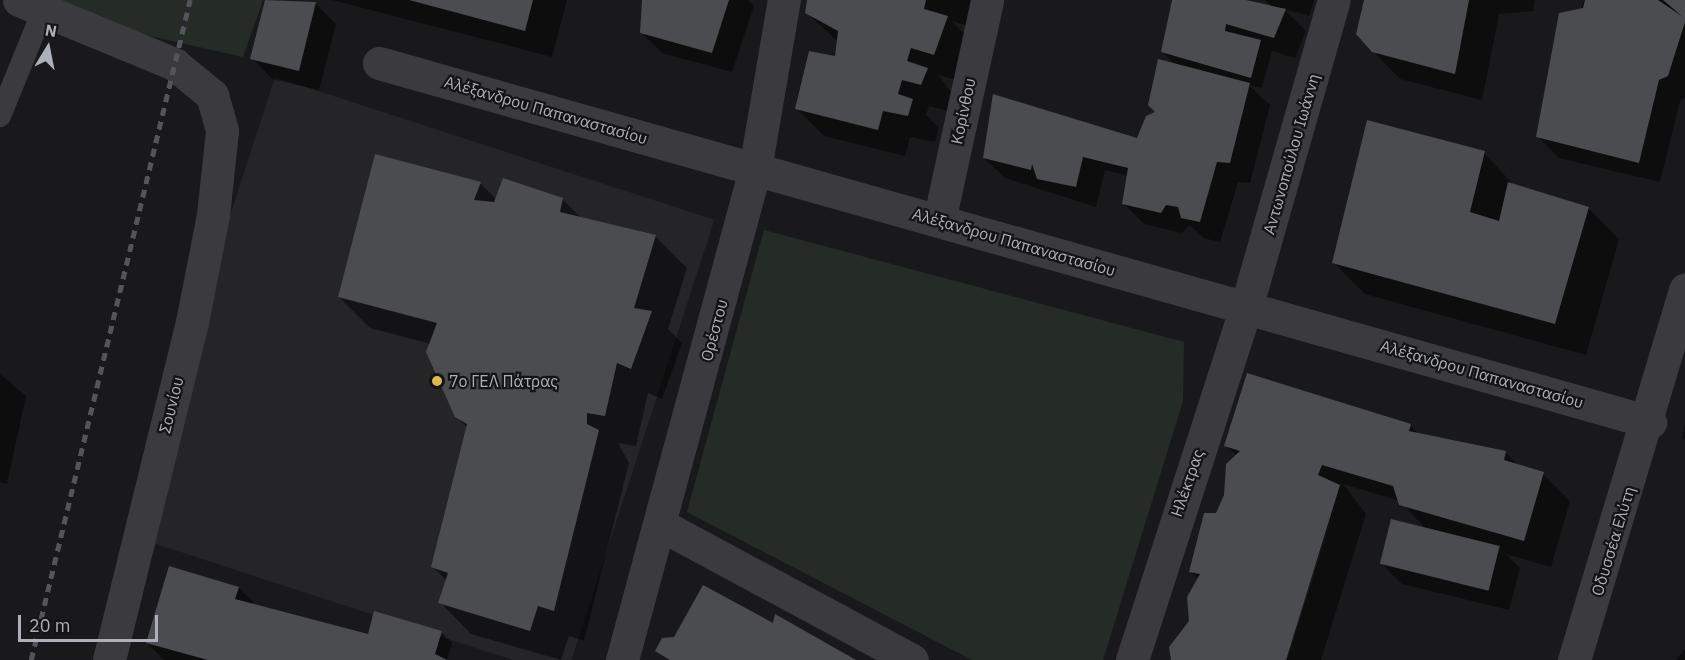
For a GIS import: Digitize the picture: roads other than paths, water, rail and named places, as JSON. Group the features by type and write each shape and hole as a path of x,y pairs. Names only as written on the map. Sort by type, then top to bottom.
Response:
{"street":[{"name":"Ορέστου","path":"622,658 661,525 755,169 784,0"},
{"name":"Κορίνθου","path":"939,221 987,0"},
{"name":"Αντωνοπούλου Ιωάννη","path":"1246,308 1334,0"},
{"name":"Σουνίου","path":"31,4 107,32 192,76 217,107 221,148 192,322 118,658"},
{"name":"Αλέξανδρου Παπαναστασίου","path":"379,63 1650,422"},
{"name":"Οδυσσέα Ελύτη","path":"1574,660 1650,422 1685,289"},
{"name":"Ηλέκτρας","path":"1132,660 1246,308"},
{"path":"661,525 912,660"}],"lane":[{"path":"0,116 31,4"}],"railway":[{"path":"31,660 190,0"}],"place":[{"name":"7ο ΓΕΛ Πάτρας","path":"437,381"}]}
